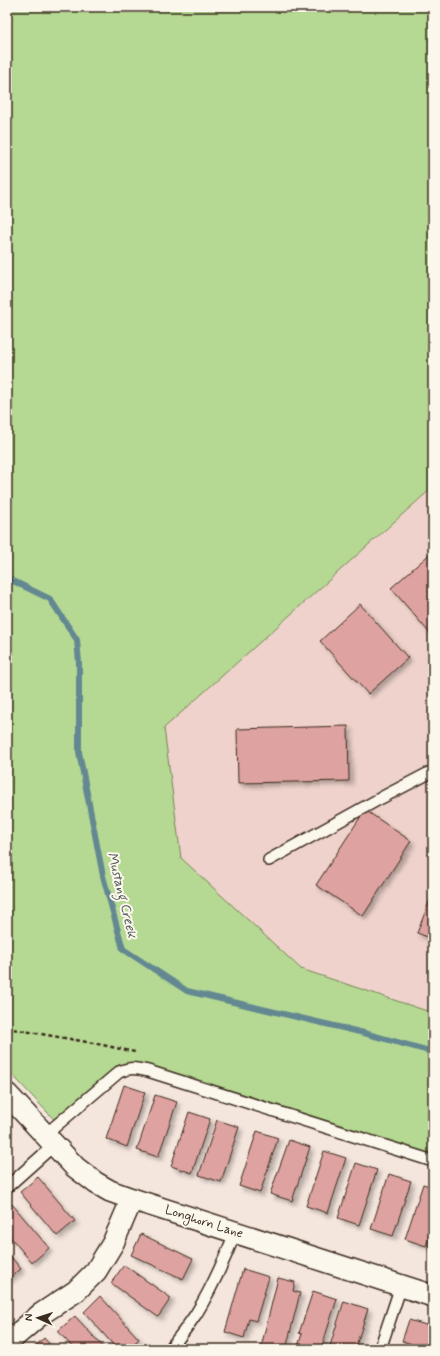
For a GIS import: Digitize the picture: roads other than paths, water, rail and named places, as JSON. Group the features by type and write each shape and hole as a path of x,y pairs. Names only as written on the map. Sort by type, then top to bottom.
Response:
{"street":[{"name":"Longhorn Lane","path":"7,1094 75,1167 90,1179 110,1190 132,1199 433,1296"},
{"path":"7,1343 41,1314 76,1291 96,1270 113,1243 132,1199"}],"lane":[{"path":"269,860 433,771"},
{"path":"7,1187 49,1140 119,1072 128,1068 156,1073 433,1161"},
{"path":"170,1349 195,1315 208,1293 235,1232"},
{"path":"380,1349 401,1286"}],"waterway":[{"name":"Mustang Creek","path":"7,578 50,599 77,640 79,663 79,752 103,876 123,949 187,991 364,1033 433,1052"}]}
